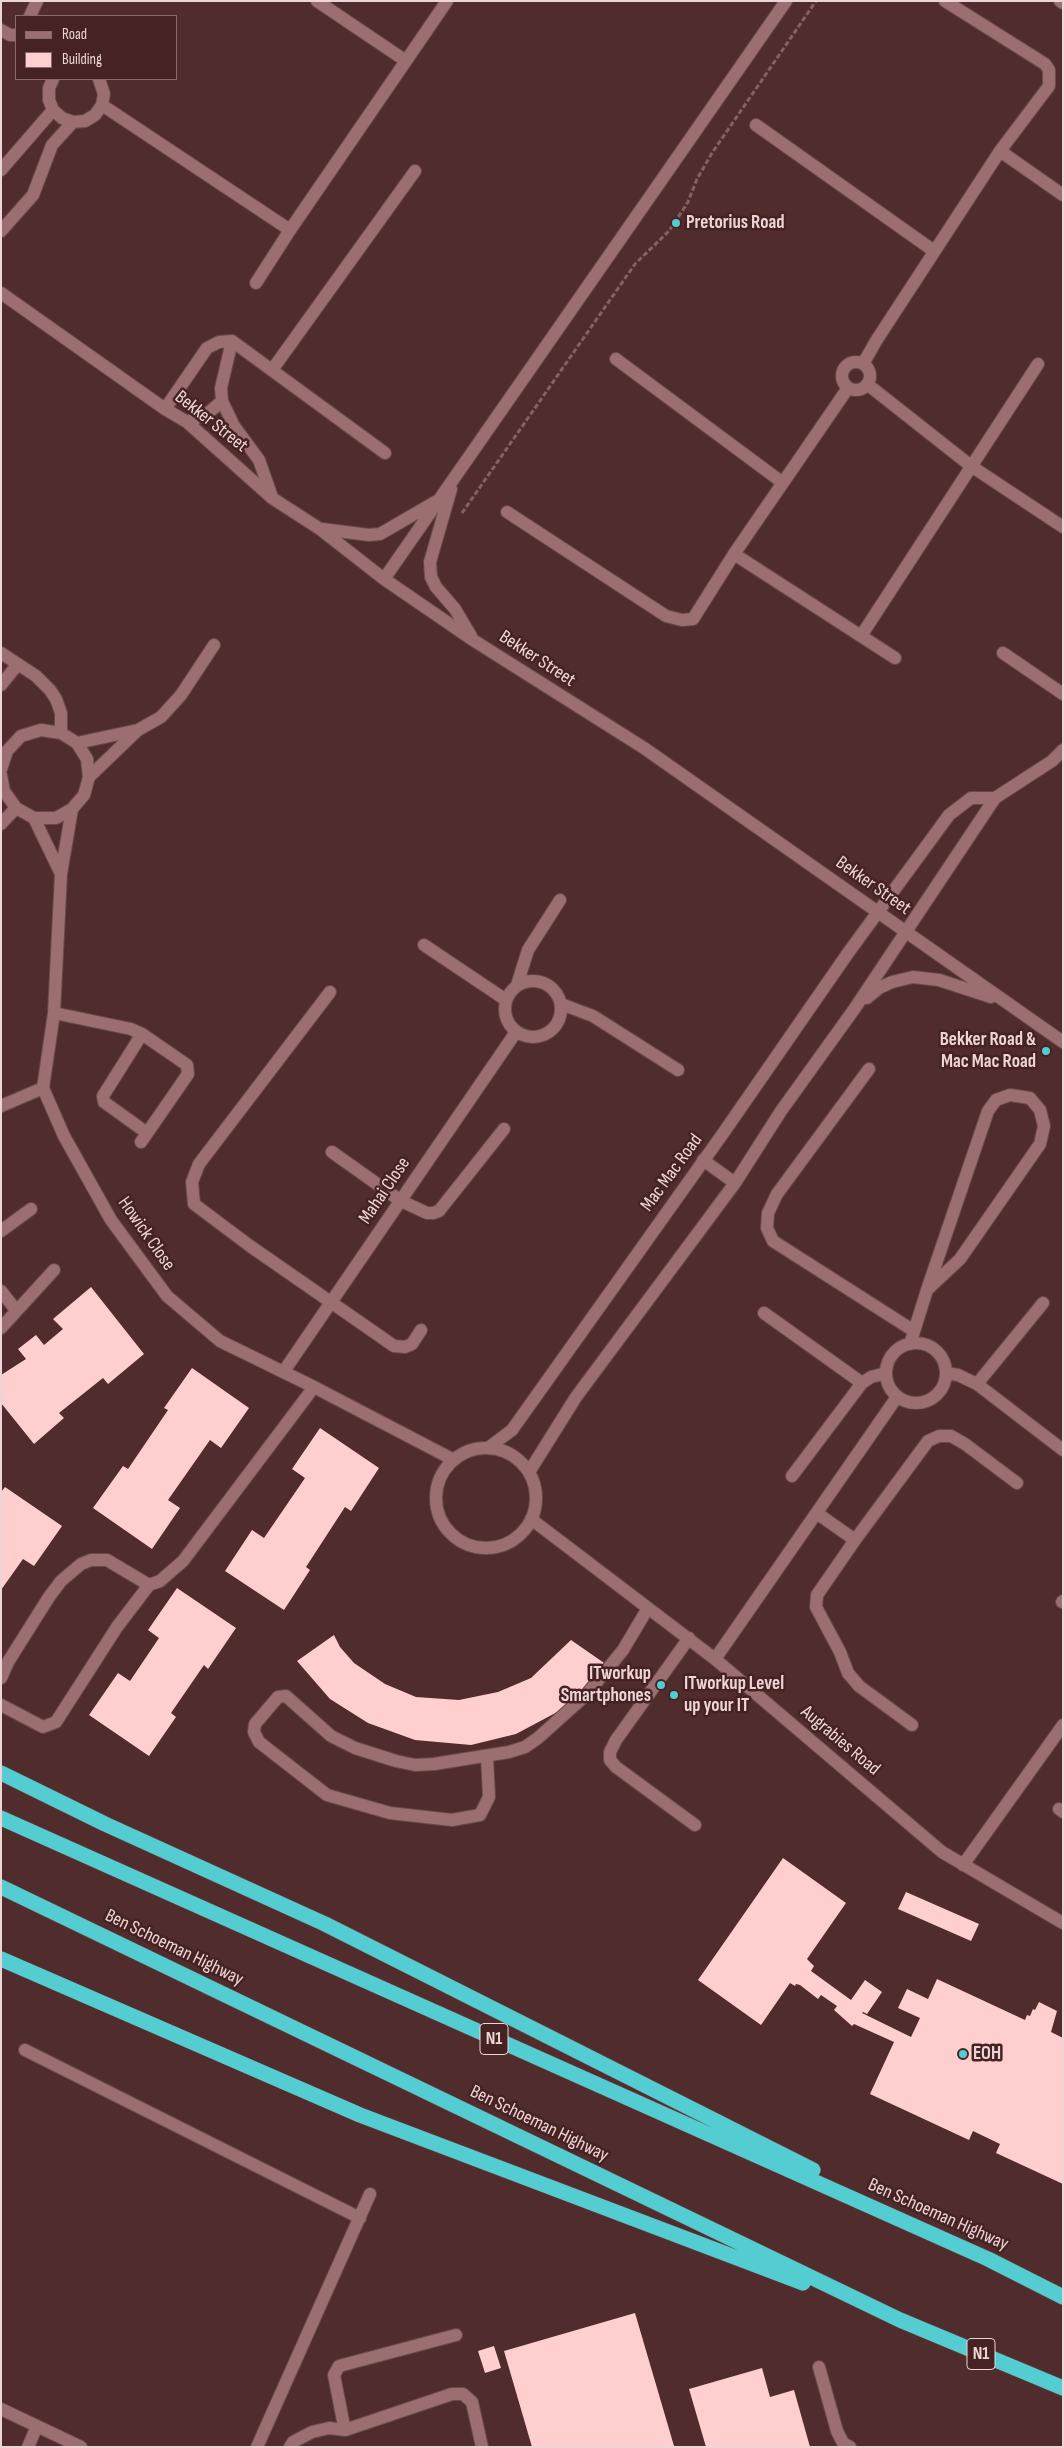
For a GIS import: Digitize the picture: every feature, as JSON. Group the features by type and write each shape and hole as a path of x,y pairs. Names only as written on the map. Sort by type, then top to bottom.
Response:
{"highway":[{"path":"1,1773 105,1824"},
{"path":"1,1777 325,1924 988,2259"},
{"name":"Ben Schoeman Highway","path":"1,1818 988,2259 1063,2297"},
{"name":"Ben Schoeman Highway","path":"1,1887 900,2320 1063,2388"},
{"path":"1,1959 360,2115 900,2320"}],"street":[{"path":"31,15 38,1"},
{"path":"317,1 406,61"},
{"path":"256,283 290,230 447,1"},
{"path":"384,579 786,1"},
{"path":"863,364 876,341 1000,151 1046,90 1050,77 1049,70 1045,64 945,1"},
{"path":"1,30 10,35 15,35"},
{"path":"53,80 49,94 53,110 62,118 73,122 85,121 95,115 102,105 104,94 99,80"},
{"path":"102,105 290,230"},
{"path":"1,170 53,110"},
{"path":"1,231 33,195 52,145 73,122"},
{"path":"756,125 934,251"},
{"path":"1000,151 1063,194"},
{"path":"272,370 416,171"},
{"name":"Bekker Street","path":"1,293 165,409 187,422 272,498 320,529 384,579 474,640 644,748 1063,1042"},
{"path":"232,341 221,388 222,401 234,426 259,460 272,498"},
{"path":"165,409 207,348 220,342 232,341 385,453"},
{"path":"616,359 783,483"},
{"path":"851,363 863,364 869,375 867,384 860,390 848,388 842,378 846,367 851,363"},
{"path":"861,636 1038,364"},
{"path":"867,384 971,466 1063,528"},
{"path":"507,512 666,616 682,620 693,619 734,554 848,388"},
{"path":"187,422 208,414 222,401"},
{"path":"453,480 430,562 431,577 436,587 455,610 474,640"},
{"path":"320,529 369,535 380,534 440,500"},
{"path":"734,554 895,658"},
{"path":"89,777 138,730 161,717 181,694 214,645"},
{"path":"1003,652 1063,694"},
{"path":"1,653 36,676 56,699 60,713 61,732"},
{"path":"1,685 18,664"},
{"path":"1,769 7,751 21,736 41,730 61,732 77,743 87,759 89,777 84,795 72,809 56,818 34,818 16,808 4,791 1,775"},
{"path":"77,743 138,730"},
{"path":"529,1472 576,1397 735,1183 781,1110 855,1008 995,798 1052,761 1063,750"},
{"name":"Mac Mac Road","path":"488,1448 512,1430 949,815 971,798 995,798"},
{"path":"1,824 16,808"},
{"path":"1,1106 43,1088 54,1013 61,874 72,809"},
{"path":"34,818 61,874"},
{"path":"517,985 527,981 539,981 549,985 557,993 561,1004 560,1015 556,1026 548,1033 538,1037 526,1037 516,1032 506,1017 506,1000 517,985 528,950 560,900"},
{"path":"424,945 506,1000"},
{"path":"855,1008 879,988 913,977 939,980 1005,1002"},
{"path":"330,992 199,1164 192,1182 191,1195 194,1204 394,1346 405,1347 412,1344 421,1330"},
{"path":"561,1004 593,1016 678,1070"},
{"path":"54,1013 131,1029 142,1034 188,1065 188,1074 144,1138 104,1102 103,1096 142,1034"},
{"name":"Mahai Close","path":"284,1372 516,1032"},
{"path":"869,1069 778,1194 768,1213 767,1228 773,1241 914,1331"},
{"name":"Howick Close","path":"43,1088 64,1136 111,1220 167,1296 220,1341 314,1387 454,1460"},
{"path":"910,1344 927,1290 988,1111 996,1100 1010,1095 1030,1098 1040,1110 1044,1126 1040,1144 960,1259 927,1290"},
{"path":"332,1152 401,1201 427,1213 439,1211 504,1129"},
{"path":"703,1160 735,1183"},
{"path":"1,1230 31,1209"},
{"path":"1,1328 54,1270"},
{"path":"1,1292 16,1310"},
{"path":"976,1384 1043,1303"},
{"path":"764,1313 862,1383"},
{"path":"910,1344 923,1344 935,1350 943,1360 946,1373 943,1386 935,1397 922,1402 909,1402 897,1397 889,1386 886,1373 889,1360 897,1349 910,1344"},
{"path":"792,1476 862,1383 871,1377 886,1373"},
{"path":"946,1373 958,1375 976,1384 1063,1450"},
{"path":"1,1705 43,1727 56,1722 117,1627 149,1586 160,1581 183,1561 314,1387"},
{"path":"715,1659 818,1514 897,1397"},
{"path":"912,1725 854,1679 816,1608 817,1595 928,1441 939,1436 951,1436 965,1444 1017,1483"},
{"path":"488,1448 511,1455 529,1472 535,1487 536,1504 531,1519 522,1533 493,1548 476,1547 460,1542 448,1531 439,1517 436,1500 438,1483 445,1468 454,1460 472,1449 488,1448"},
{"path":"818,1514 855,1540"},
{"name":"Augrabies Road","path":"531,1519 715,1659 942,1852 1063,1923"},
{"path":"1,1678 8,1662 48,1597 81,1564 91,1560 107,1560 149,1586"},
{"path":"487,1757 489,1797 480,1814 452,1820 390,1813 327,1795 259,1742 254,1732 255,1724 278,1697 286,1696 331,1736 355,1748 396,1761 415,1765 487,1757 525,1747 588,1694 623,1650 648,1608"},
{"path":"689,1638 616,1740 610,1752 610,1760 616,1767 695,1825"},
{"path":"963,1865 1063,1725"},
{"path":"25,2050 360,2218"},
{"path":"257,2447 370,2194"},
{"path":"345,2430 334,2375 339,2366 456,2335"},
{"path":"819,2367 837,2431 843,2443 850,2447"},
{"path":"290,2447 293,2442 312,2432 329,2428 345,2430 452,2394 463,2394 472,2402 482,2447"},
{"path":"1,2409 81,2447"},
{"path":"28,2447 37,2426"}],"path":[{"path":"462,514 635,264 669,232 688,202 697,179 712,153 816,1"}],"building":[{"path":"91,1287 144,1354 108,1384 103,1378 59,1413 64,1418 34,1444 1,1403 1,1375 26,1359 18,1349 36,1335 44,1345 63,1329 53,1319"},
{"path":"192,1368 249,1408 221,1448 210,1440 168,1500 180,1508 152,1549 93,1508 123,1466 128,1469 168,1410 164,1408"},
{"path":"320,1428 379,1468 351,1511 345,1507 306,1567 310,1570 284,1610 225,1571 252,1530 264,1538 305,1478 292,1469"},
{"path":"5,1487 62,1526 34,1566 23,1559 1,1590 1,1492"},
{"path":"177,1588 236,1628 208,1669 204,1665 171,1713 176,1717 149,1756 89,1715 118,1673 130,1681 159,1638 148,1630"},
{"path":"334,1635 340,1647 354,1663 385,1684 416,1697 459,1700 498,1692 531,1678 571,1640 607,1665 561,1710 516,1734 471,1745 415,1740 368,1723 330,1699 297,1661"},
{"path":"783,1858 846,1903 807,1959 814,1966 811,1971 851,2000 865,1980 882,1992 867,2014 862,2013 911,2037 920,2018 898,2008 907,1989 928,1999 937,1979 1025,2020 1027,2015 1030,2016 1033,2009 1035,2010 1039,2002 1057,2011 1051,2032 1063,2038 1063,2184 996,2153 1000,2144 973,2131 969,2140 870,2094 894,2042 854,2024 852,2026 834,2010 837,2006 821,1995 818,1999 800,1985 796,1984 795,1986 790,1983 761,2025 698,1980"},
{"path":"906,1892 979,1924 971,1941 898,1909"},
{"path":"635,2313 674,2446 532,2447 504,2351"},
{"path":"494,2346 501,2368 485,2373 478,2351"},
{"path":"762,2368 770,2397 794,2390 810,2447 706,2447 689,2389"}],"place":[{"name":"Pretorius Road","path":"676,223"},
{"name":"Bekker Road & Mac Mac Road","path":"1046,1051"},
{"name":"ITworkup Smartphones","path":"661,1685"},
{"name":"ITworkup Level up your IT","path":"674,1695"},
{"name":"EOH","path":"963,2054"}]}
